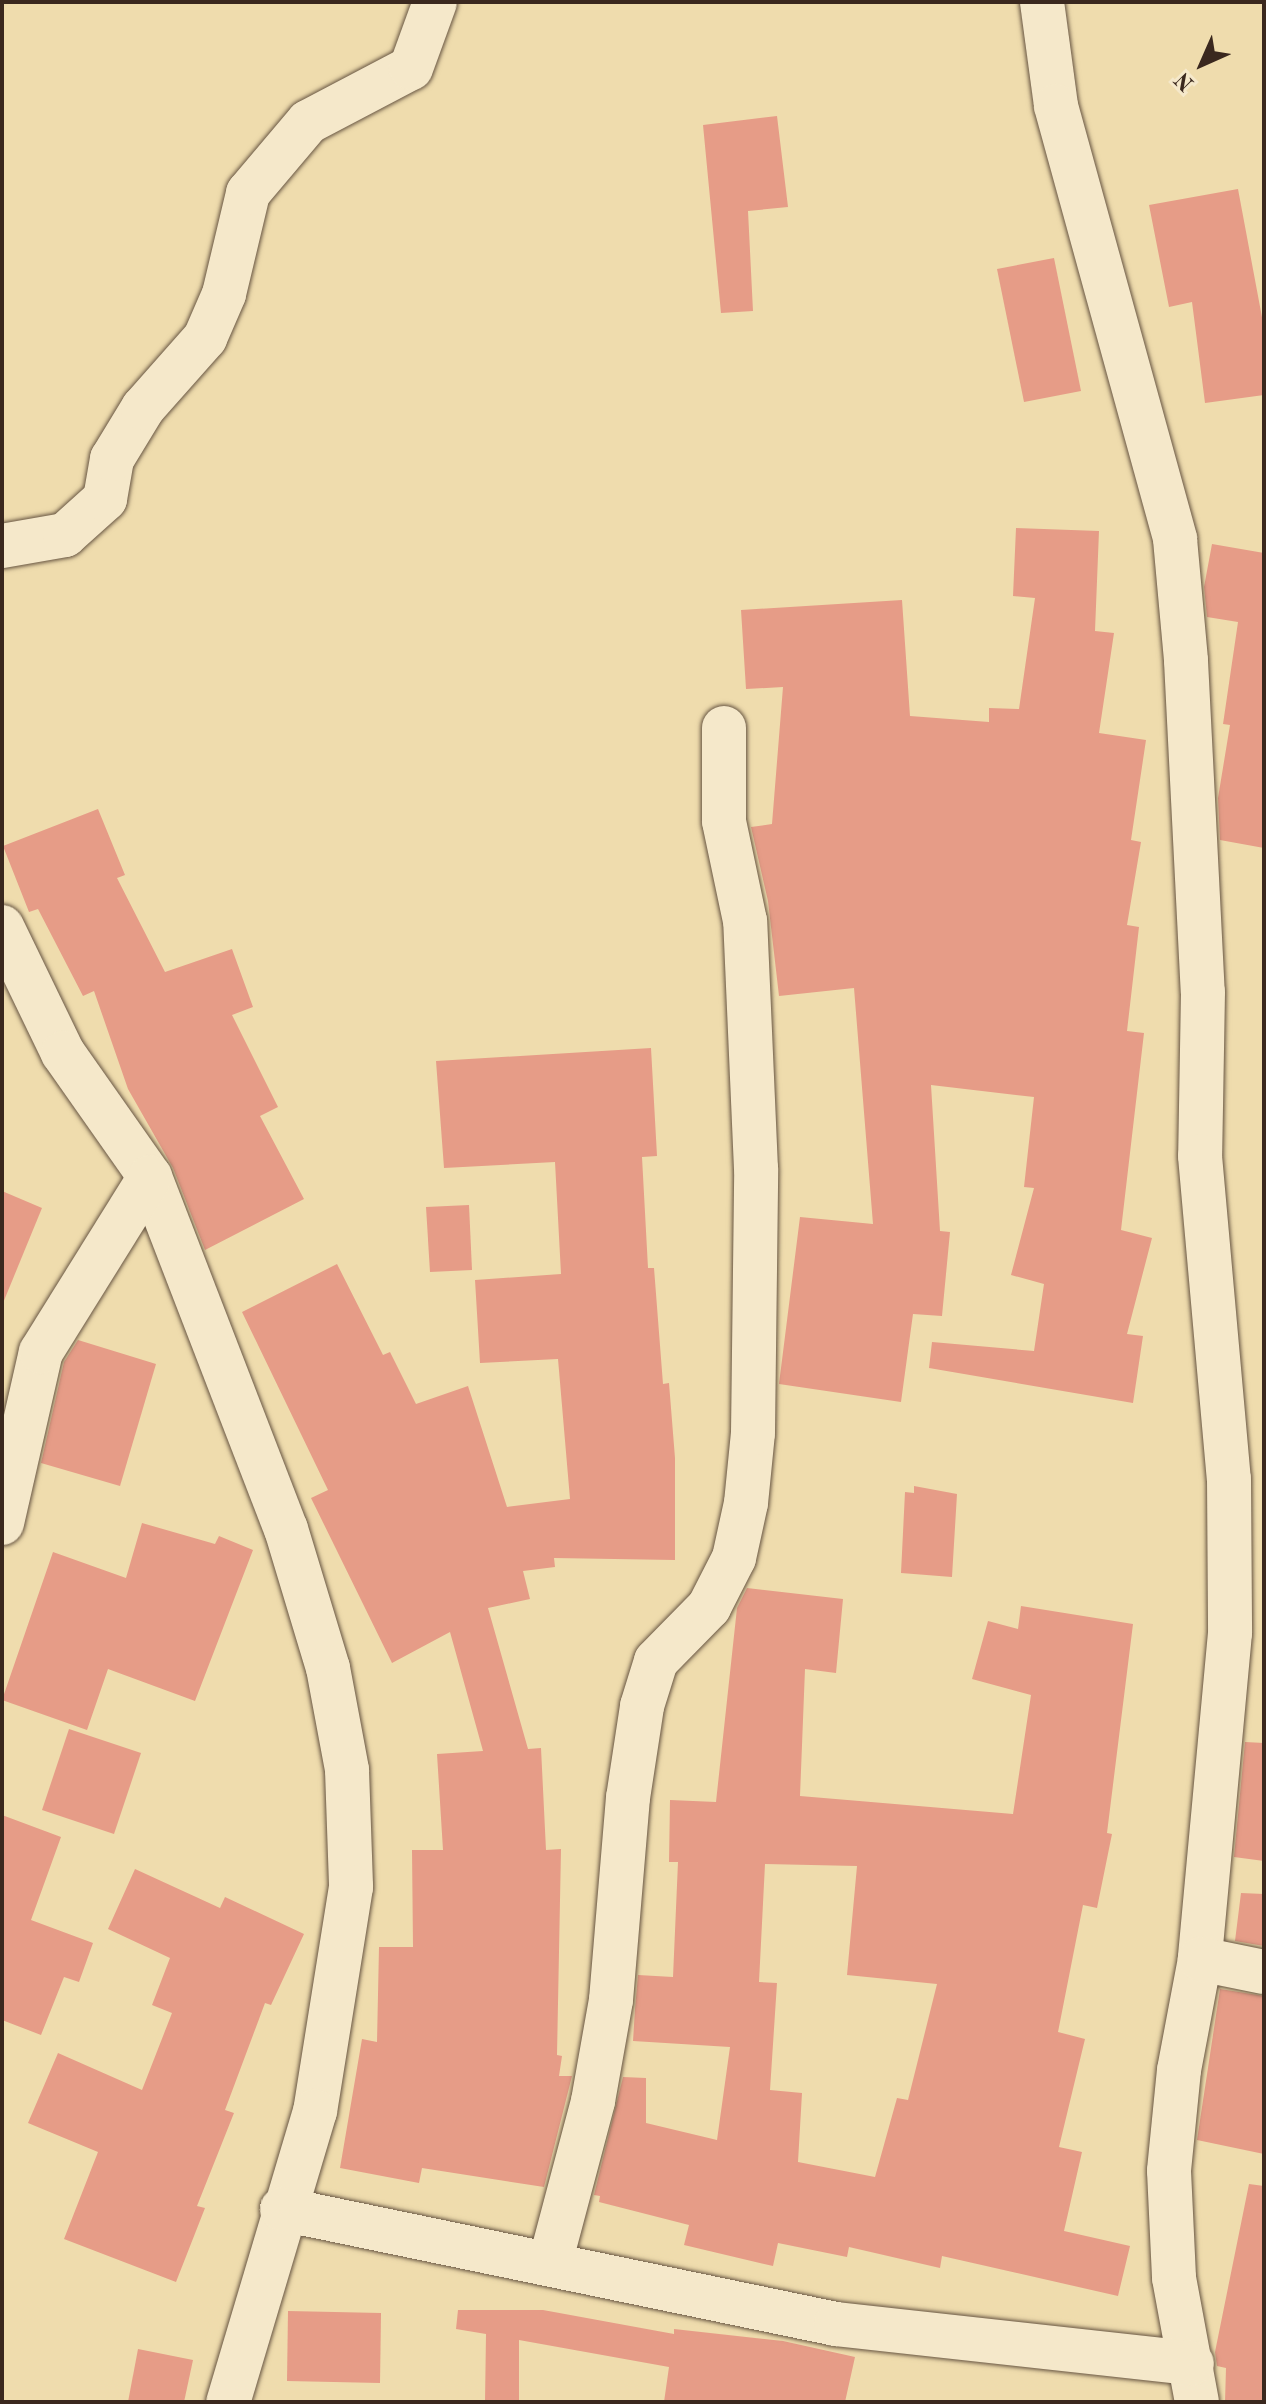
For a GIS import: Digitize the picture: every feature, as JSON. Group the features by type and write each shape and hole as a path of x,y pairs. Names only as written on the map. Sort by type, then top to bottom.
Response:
{"street":[{"path":"2,546 65,535 105,499 112,459 143,408 205,338 224,294 248,193 308,122 411,68 435,2"},
{"path":"282,2209 836,2324 1194,2383 1174,2278 1169,2171 1179,2070 1200,1959 1230,1633 1229,1494 1200,1156 1203,992 1186,661 1175,539 1056,106 1042,2"},
{"path":"550,2263 593,2101 611,2000 628,1798 642,1706 656,1661 709,1607 728,1570 748,1489 753,1433 756,1169 745,921 724,821 724,728"},
{"path":"2,927 63,1053 150,1177 286,1529 328,1668 347,1770 351,1887 315,2111 282,2209 228,2402"},
{"path":"2,1523 41,1352 150,1177"},
{"path":"1200,1959 1264,1972"}],"building":[{"path":"777,116 788,207 748,211 753,311 721,313 703,125"},
{"path":"1238,189 1264,328 1264,395 1205,403 1192,302 1169,307 1149,205"},
{"path":"1054,258 1081,391 1024,402 997,269"},
{"path":"1016,528 1099,531 1095,631 1114,633 1099,733 1146,740 1131,840 1141,842 1127,925 1139,927 1127,1031 1144,1033 1121,1230 1152,1238 1127,1334 1143,1336 1133,1403 929,1368 932,1342 1034,1351 1044,1284 1011,1275 1034,1188 1024,1187 1034,1097 931,1085 940,1231 950,1232 942,1316 913,1314 901,1402 779,1384 800,1217 873,1224 854,988 779,996 768,901 751,827 772,824 783,687 746,689 741,610 902,600 910,716 989,722 989,708 1019,709 1035,598 1013,596"},
{"path":"1212,544 1264,553 1264,848 1220,840 1218,798 1230,725 1223,724 1238,622 1207,617 1204,587"},
{"path":"98,809 125,875 117,878 165,972 232,949 253,1007 232,1015 278,1107 260,1116 304,1199 205,1250 173,1168 128,1089 94,991 83,996 38,909 29,912 3,846"},
{"path":"651,1048 657,1156 642,1157 648,1268 654,1268 663,1384 669,1383 675,1458 675,1560 554,1558 555,1567 523,1571 530,1599 488,1608 528,1749 541,1748 546,1850 561,1849 557,2055 562,2056 559,2076 572,2076 544,2187 422,2168 419,2183 340,2168 362,2039 377,2042 379,1947 413,1947 412,1850 443,1850 437,1754 483,1751 450,1632 392,1663 311,1498 328,1490 242,1312 337,1264 383,1355 390,1352 416,1404 468,1386 507,1507 570,1499 558,1359 480,1363 475,1280 561,1274 555,1162 444,1168 436,1061"},
{"path":"2,1191 42,1208 3,1303 2,1303"},
{"path":"469,1205 472,1270 430,1272 426,1207"},
{"path":"78,1340 156,1364 120,1486 41,1463 64,1362"},
{"path":"914,1486 957,1494 952,1577 901,1573 905,1492 914,1493"},
{"path":"142,1523 215,1544 219,1536 253,1550 195,1701 108,1669 87,1730 2,1700 53,1552 126,1578"},
{"path":"747,1588 843,1599 836,1673 805,1669 800,1796 1013,1814 1031,1695 972,1679 988,1621 1018,1629 1021,1606 1133,1624 1107,1833 1112,1834 1097,1908 1083,1905 1058,2032 1085,2039 1059,2147 1082,2152 1064,2231 1130,2246 1118,2296 942,2256 940,2268 849,2247 847,2257 778,2243 773,2266 684,2245 689,2225 599,2202 600,2196 594,2195 623,2077 646,2078 646,2123 717,2140 730,2047 633,2041 638,1975 673,1977 678,1862 669,1862 670,1800 716,1802 737,1608","holes":["765,1864 857,1866 847,1975 937,1984 908,2100 897,2098 875,2177 798,2162 802,2093 770,2090 777,1983 759,1982"]},
{"path":"69,1729 141,1753 114,1834 42,1810"},
{"path":"1245,1742 1264,1743 1264,1861 1234,1857"},
{"path":"2,1815 61,1837 31,1920 93,1943 79,1982 64,1977 41,2035 2,2020"},
{"path":"135,1869 220,1908 225,1897 304,1934 271,2005 265,2003 225,2110 234,2113 197,2206 205,2208 176,2282 64,2239 98,2152 28,2123 58,2053 142,2090 172,2013 152,2005 170,1958 108,1929"},
{"path":"1241,1893 1264,1894 1264,1946 1235,1941"},
{"path":"1220,1989 1264,1996 1264,2154 1197,2140"},
{"path":"1249,2184 1264,2186 1264,2402 1225,2402 1226,2368 1217,2366 1215,2352"},
{"path":"458,2310 543,2310 674,2334 674,2329 783,2341 855,2357 845,2402 664,2402 669,2367 519,2340 519,2402 485,2402 486,2334 456,2329"},
{"path":"288,2311 381,2313 380,2383 287,2381"},
{"path":"138,2349 193,2360 184,2402 128,2402"}]}
